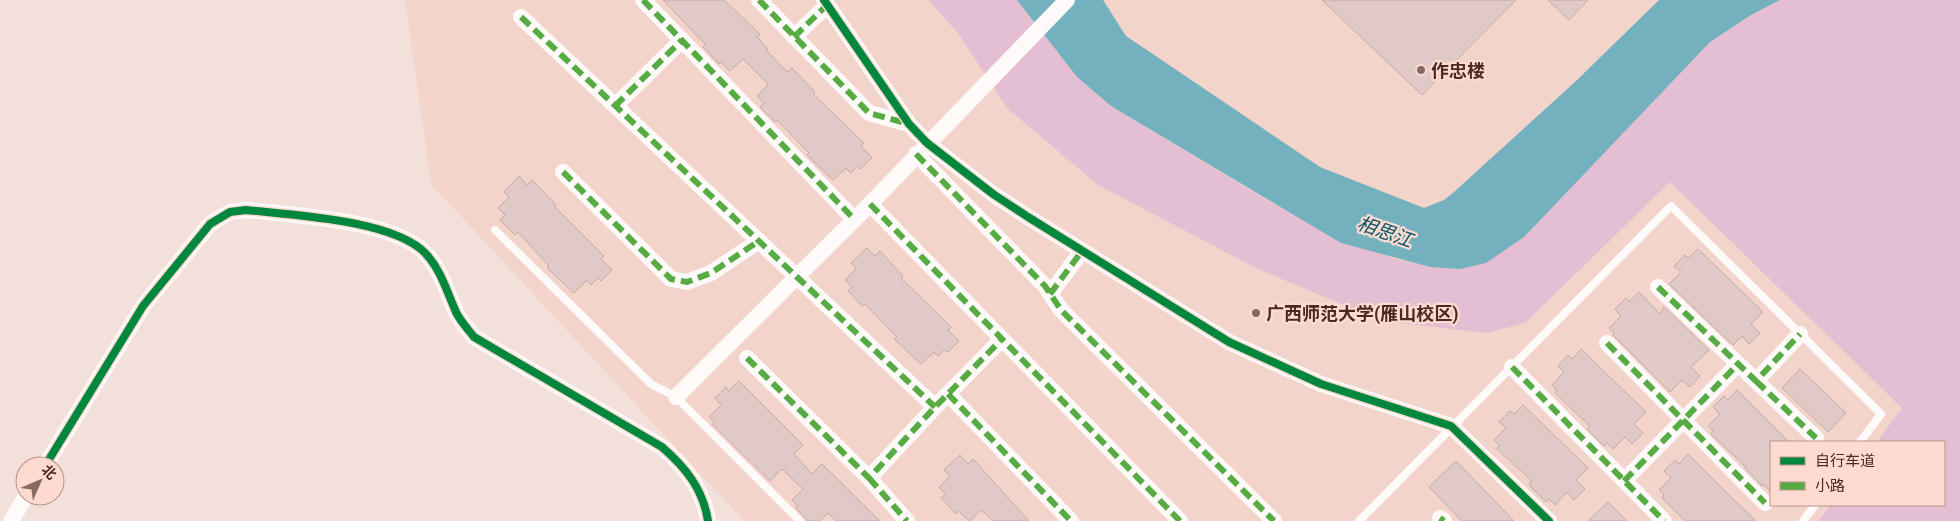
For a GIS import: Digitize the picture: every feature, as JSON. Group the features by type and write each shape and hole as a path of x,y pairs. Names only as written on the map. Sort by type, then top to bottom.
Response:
{"street":[{"path":"643,0 854,219"},
{"path":"759,0 869,113 909,124"},
{"path":"676,397 794,277 870,204 921,149 1067,0"},
{"path":"794,37 825,2 909,124 921,149 1045,286 1061,310 1274,521"},
{"path":"521,17 794,277 935,407"},
{"path":"615,106 682,40"},
{"path":"921,149 1229,342 1321,384 1451,426 1549,521"},
{"path":"563,172 672,279 687,282 703,276 759,242"},
{"path":"870,204 1180,521"},
{"path":"51,456 143,306 210,224 230,212 246,210 374,228 414,243 427,255 439,272 457,314 474,337 662,447 681,464 696,485 704,500 708,521"},
{"path":"1050,294 1082,251"},
{"path":"1658,287 1816,438"},
{"path":"1756,381 1800,334"},
{"path":"869,478 1002,339"},
{"path":"1606,343 1765,503"},
{"path":"747,358 869,478 907,521"},
{"path":"1624,481 1738,364"},
{"path":"1512,367 1664,521"},
{"path":"948,394 1071,521"},
{"path":"11,521 20,506"}],"lane":[{"path":"1359,521 1671,206 1881,414 1861,441"},
{"path":"495,230 652,384 676,397 800,521"},
{"path":"1803,521 1814,506"}],"shaded area":[{"name":"广西师范大学(雁山校区)","path":"405,0 1960,0 1960,521 744,521 431,184"},
{"path":"928,0 1017,0 1077,77 1111,106 1272,203 1392,258 1430,267 1460,269 1710,42 1751,15 1780,0 1960,0 1960,521 1818,521 1830,506 1945,506 1945,441 1878,441 1902,408 1670,182 1525,323 1487,333 1382,321 1256,268 1098,185 1007,108 958,33"}],"water":[{"name":"相思江","path":"1017,0 1103,0 1126,36 1320,167 1424,208 1444,200 1454,192 1575,82 1659,0 1780,0 1751,15 1710,42 1524,237 1486,263 1460,269 1430,267 1341,243 1111,106 1077,77"}],"building":[{"path":"663,0 724,0 760,34 757,37 768,49 766,50 787,72 792,68 815,92 813,94 864,143 861,146 872,158 860,169 857,166 851,173 846,168 833,180 807,155 809,153 777,120 775,122 760,107 764,103 757,96 768,85 763,79 743,59 730,71 721,62 719,64 703,47 705,44"},
{"name":"作忠楼","path":"1322,0 1516,0 1422,95"},
{"path":"1548,0 1588,0 1569,20"},
{"path":"519,176 527,185 532,180 556,205 554,206 604,256 601,259 612,270 601,281 598,278 591,285 587,280 574,293 547,268 549,266 518,232 515,235 500,220 505,215 498,208 509,197 504,192"},
{"path":"867,248 875,256 880,251 903,276 901,278 951,327 948,330 959,341 948,352 945,350 938,356 934,352 921,364 894,339 897,337 865,304 862,306 848,291 852,287 845,280 856,269 851,263"},
{"path":"1698,249 1763,312 1751,324 1760,333 1749,344 1742,336 1733,345 1669,284 1681,272 1674,266 1685,255 1688,258"},
{"path":"1639,292 1660,314 1664,307 1709,350 1691,367 1700,376 1690,387 1682,380 1670,392 1613,335 1614,333 1609,328 1621,316 1615,309 1626,298 1629,302"},
{"path":"1581,349 1646,412 1634,424 1643,433 1632,444 1625,437 1613,449 1607,443 1604,446 1587,429 1590,426 1555,393 1557,390 1552,385 1564,372 1558,366 1568,355 1572,359"},
{"path":"1800,369 1846,413 1828,432 1782,388"},
{"path":"739,381 803,445 794,454 812,474 822,464 880,521 836,521 828,513 820,521 808,521 796,508 797,505 792,500 803,489 782,469 770,481 713,425 714,422 709,417 721,405 715,398 726,387 729,391"},
{"path":"1737,390 1788,441 1770,441 1770,491 1763,484 1762,486 1746,467 1711,434 1713,431 1708,426 1720,414 1713,407 1724,396 1728,400"},
{"path":"1523,405 1588,468 1576,480 1585,489 1574,500 1567,492 1555,505 1549,499 1546,502 1529,485 1532,481 1497,449 1499,445 1494,440 1506,428 1499,422 1510,411 1514,414"},
{"path":"1688,454 1756,521 1685,521 1662,498 1664,495 1659,490 1671,478 1664,471 1675,460 1679,464"},
{"path":"960,455 968,464 973,459 1029,521 994,521 981,510 970,521 958,511 956,514 941,498 945,494 939,487 950,476 944,470"},
{"path":"1456,461 1514,521 1462,521 1429,487"},
{"path":"1608,502 1627,521 1588,521"}],"marked path":[{"path":"643,0 854,219"},
{"path":"759,0 869,113 909,124"},
{"path":"794,37 827,5"},
{"path":"521,17 935,407"},
{"path":"615,106 682,40"},
{"path":"916,154 1045,286 1061,310 1274,521"},
{"path":"563,172 671,279 687,282 711,273 759,241"},
{"path":"870,204 1180,521"},
{"path":"1050,294 1082,251"},
{"path":"1658,287 1756,381 1800,334"},
{"path":"747,358 869,478 1002,339"},
{"path":"1607,343 1765,503"},
{"path":"1624,481 1738,364"},
{"path":"1512,367 1664,521"},
{"path":"1756,381 1816,438"},
{"path":"948,394 1071,521"},
{"path":"869,478 907,521"},
{"path":"1440,518 1444,521"}],"cycle path":[{"path":"824,0 909,124 927,143 993,194 1229,342 1321,384 1451,426 1549,521"},
{"path":"51,456 143,306 210,224 230,212 246,210 315,217 368,226 391,233 411,243 426,254 436,267 458,315 474,337 662,447 686,471 698,489 706,509 708,521"}],"place":[{"name":"作忠楼","path":"1421,70"},
{"name":"广西师范大学(雁山校区)","path":"1256,313"}]}
